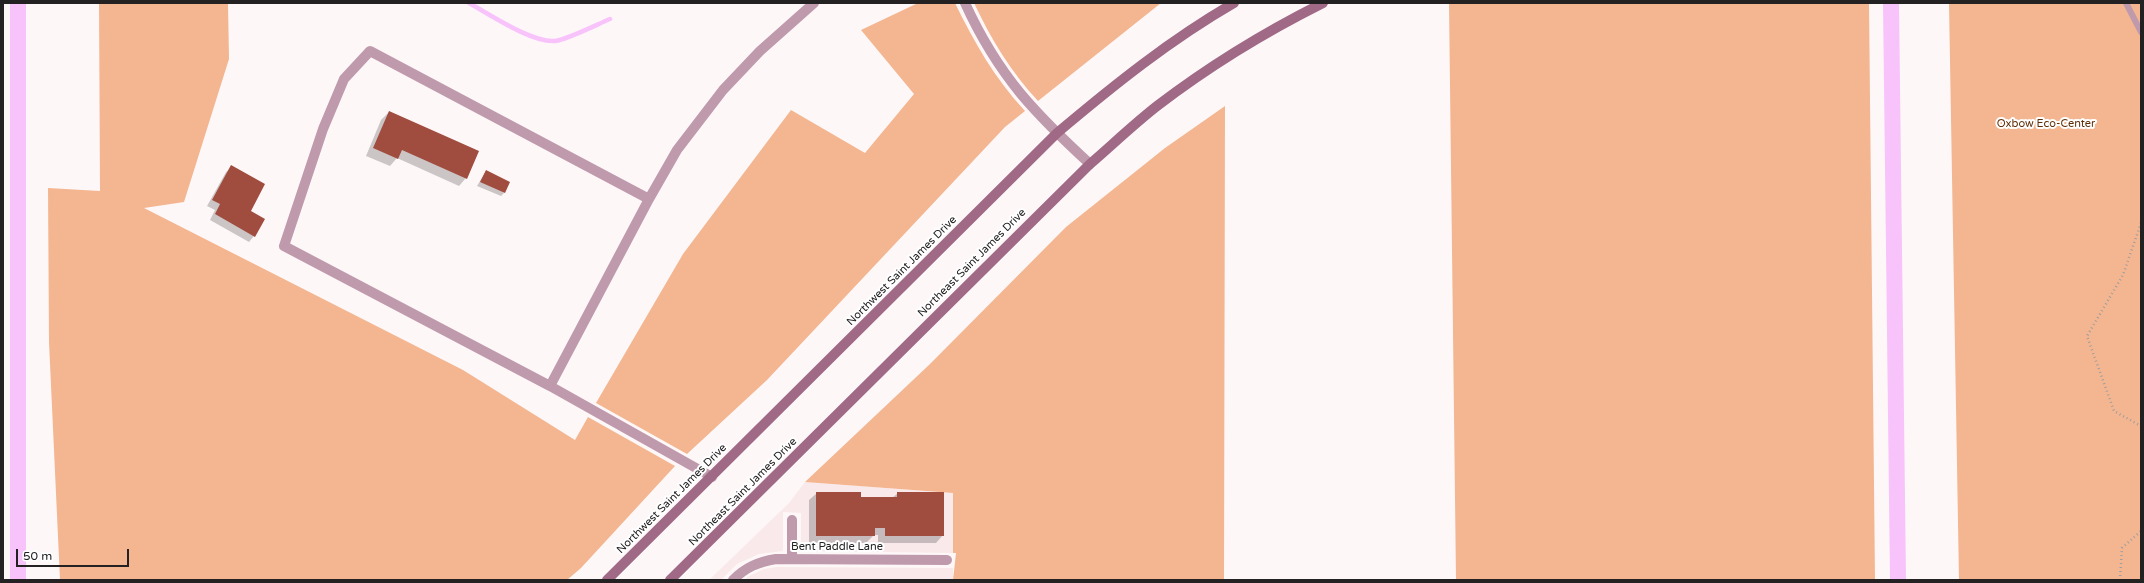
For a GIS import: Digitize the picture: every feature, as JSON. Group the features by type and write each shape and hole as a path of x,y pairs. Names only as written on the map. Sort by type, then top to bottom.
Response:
{"main road":[{"name":"Northwest Saint James Drive","path":"607,580 1058,133 1128,74 1202,22 1234,3"},
{"name":"Northeast Saint James Drive","path":"670,580 1090,164 1157,107 1222,61 1273,30 1323,3"}],"street":[{"path":"550,386 649,199 677,150 723,90 760,51 814,3"},
{"path":"964,3 978,32 999,66 1021,95 1090,164"},
{"path":"649,199 370,50 344,78 323,130 284,246 550,386 712,477"},
{"path":"792,520 792,559"},
{"name":"Bent Paddle Lane","path":"733,580 744,569 761,562 792,559 947,560"}],"lane":[{"path":"2126,3 2141,32"}],"path":[{"path":"2141,223 2123,275 2087,336 2114,411 2141,426"},
{"path":"2120,580 2122,548 2141,531"}],"shaded area":[{"path":"805,482 953,493 953,553 801,551 801,513 783,512 783,551 759,554 737,564 721,580 709,580 789,503"},
{"path":"777,567 953,568 953,580 745,580 749,576 764,569"}],"green space":[{"path":"99,3 228,3 229,59 184,202 144,208 463,370 575,440 588,417 675,466 581,568 567,580 60,580 49,342 48,188 100,191"},
{"path":"918,3 955,3 986,60 1004,86 1025,111 1005,127 767,380 687,454 596,403 683,254 791,110 865,153 914,94 861,30"},
{"path":"974,3 1161,3 1038,101 1019,79 1002,55"},
{"path":"1449,3 1869,3 1875,580 1456,580"},
{"name":"Oxbow Eco-Center","path":"1949,3 2141,3 2141,580 1959,580"},
{"path":"1225,106 1224,580 953,580 956,553 953,553 953,493 805,482 930,364 1066,227 1165,148"}],"building":[{"path":"389,111 479,151 467,179 402,150 398,159 373,148"},
{"path":"231,165 265,184 251,211 265,219 255,237 215,214 220,204 212,200"},
{"path":"486,170 510,182 505,193 480,182"},
{"path":"816,492 861,492 861,497 897,497 897,492 944,492 944,536 885,536 885,528 875,528 875,536 816,536"}],"waterway":[{"path":"18,3 18,580"},
{"path":"469,3 523,33 546,40 555,41 567,38 610,19"},
{"path":"1891,3 1898,580"}]}
